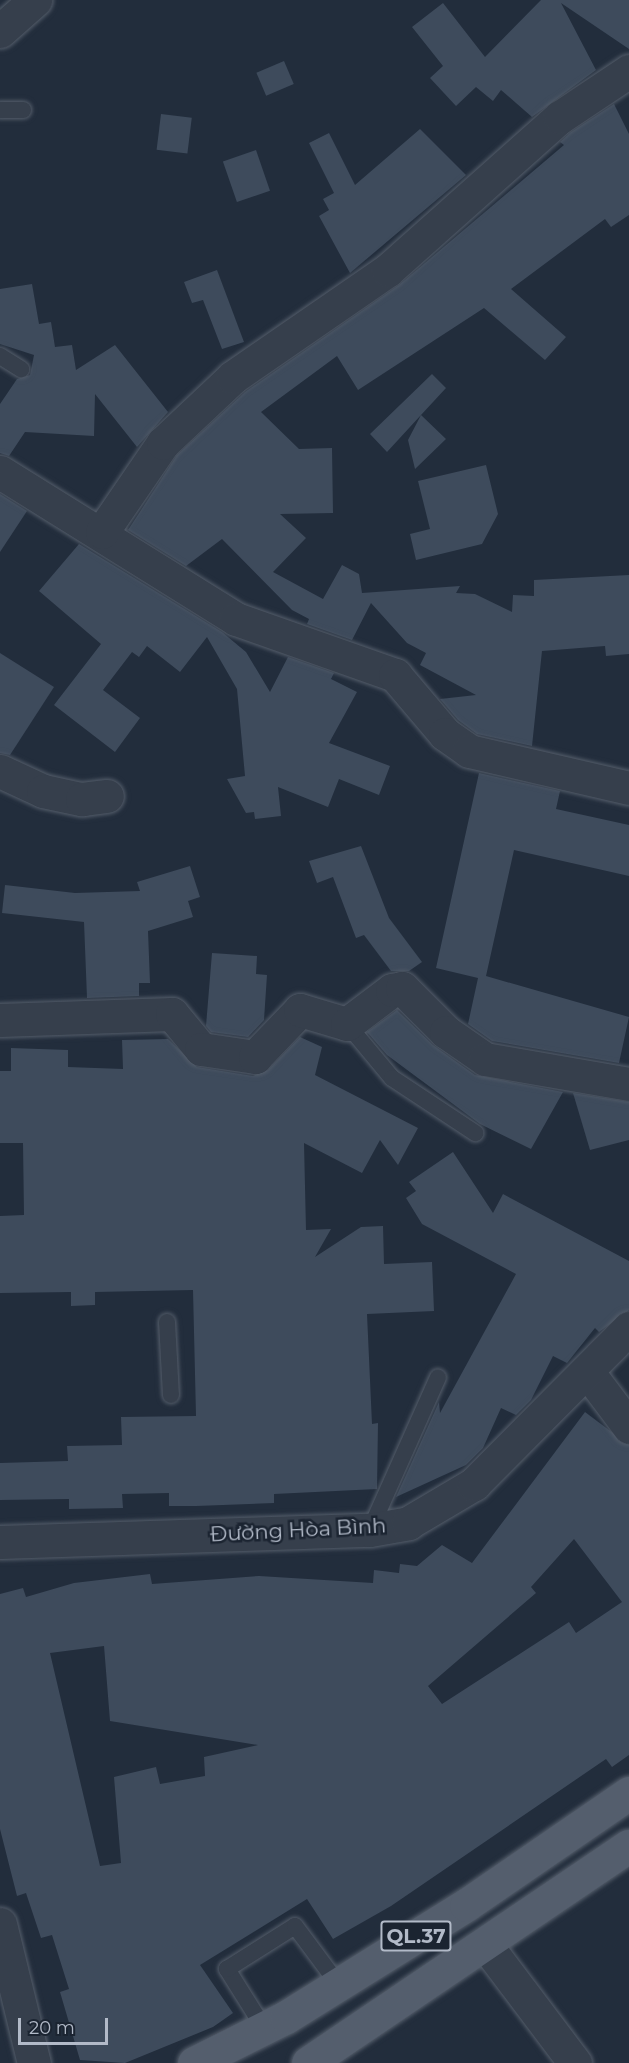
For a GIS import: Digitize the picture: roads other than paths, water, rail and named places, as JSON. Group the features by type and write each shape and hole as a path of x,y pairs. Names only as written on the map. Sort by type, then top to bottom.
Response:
{"main road":[{"name":"QL.37","path":"194,2063 264,2028 338,1984 629,1793"},
{"name":"QL.37","path":"308,2063 486,1945 629,1846"}],"street":[{"path":"0,31 35,0"},
{"path":"102,532 164,443 232,377 388,270 560,117 629,71"},
{"path":"0,472 102,532 236,619 395,675 445,734 469,751 629,788"},
{"path":"0,771 44,791 82,799 107,796"},
{"path":"0,1020 172,1014 201,1049 255,1056 300,1010 346,1024 402,988 446,1032 485,1059 629,1084"},
{"name":"Đường Hòa Bình","path":"0,1542 370,1530 408,1523 474,1484 629,1328"},
{"path":"587,1371 629,1427"},
{"path":"0,1923 34,2063"},
{"path":"486,1945 576,2063"}],"lane":[{"path":"0,110 23,110"},
{"path":"0,356 21,369"},
{"path":"346,1024 392,1078 475,1133"},
{"path":"167,1322 171,1395"},
{"path":"370,1530 438,1377"},
{"path":"264,2028 227,1969 295,1926 338,1984"}]}
